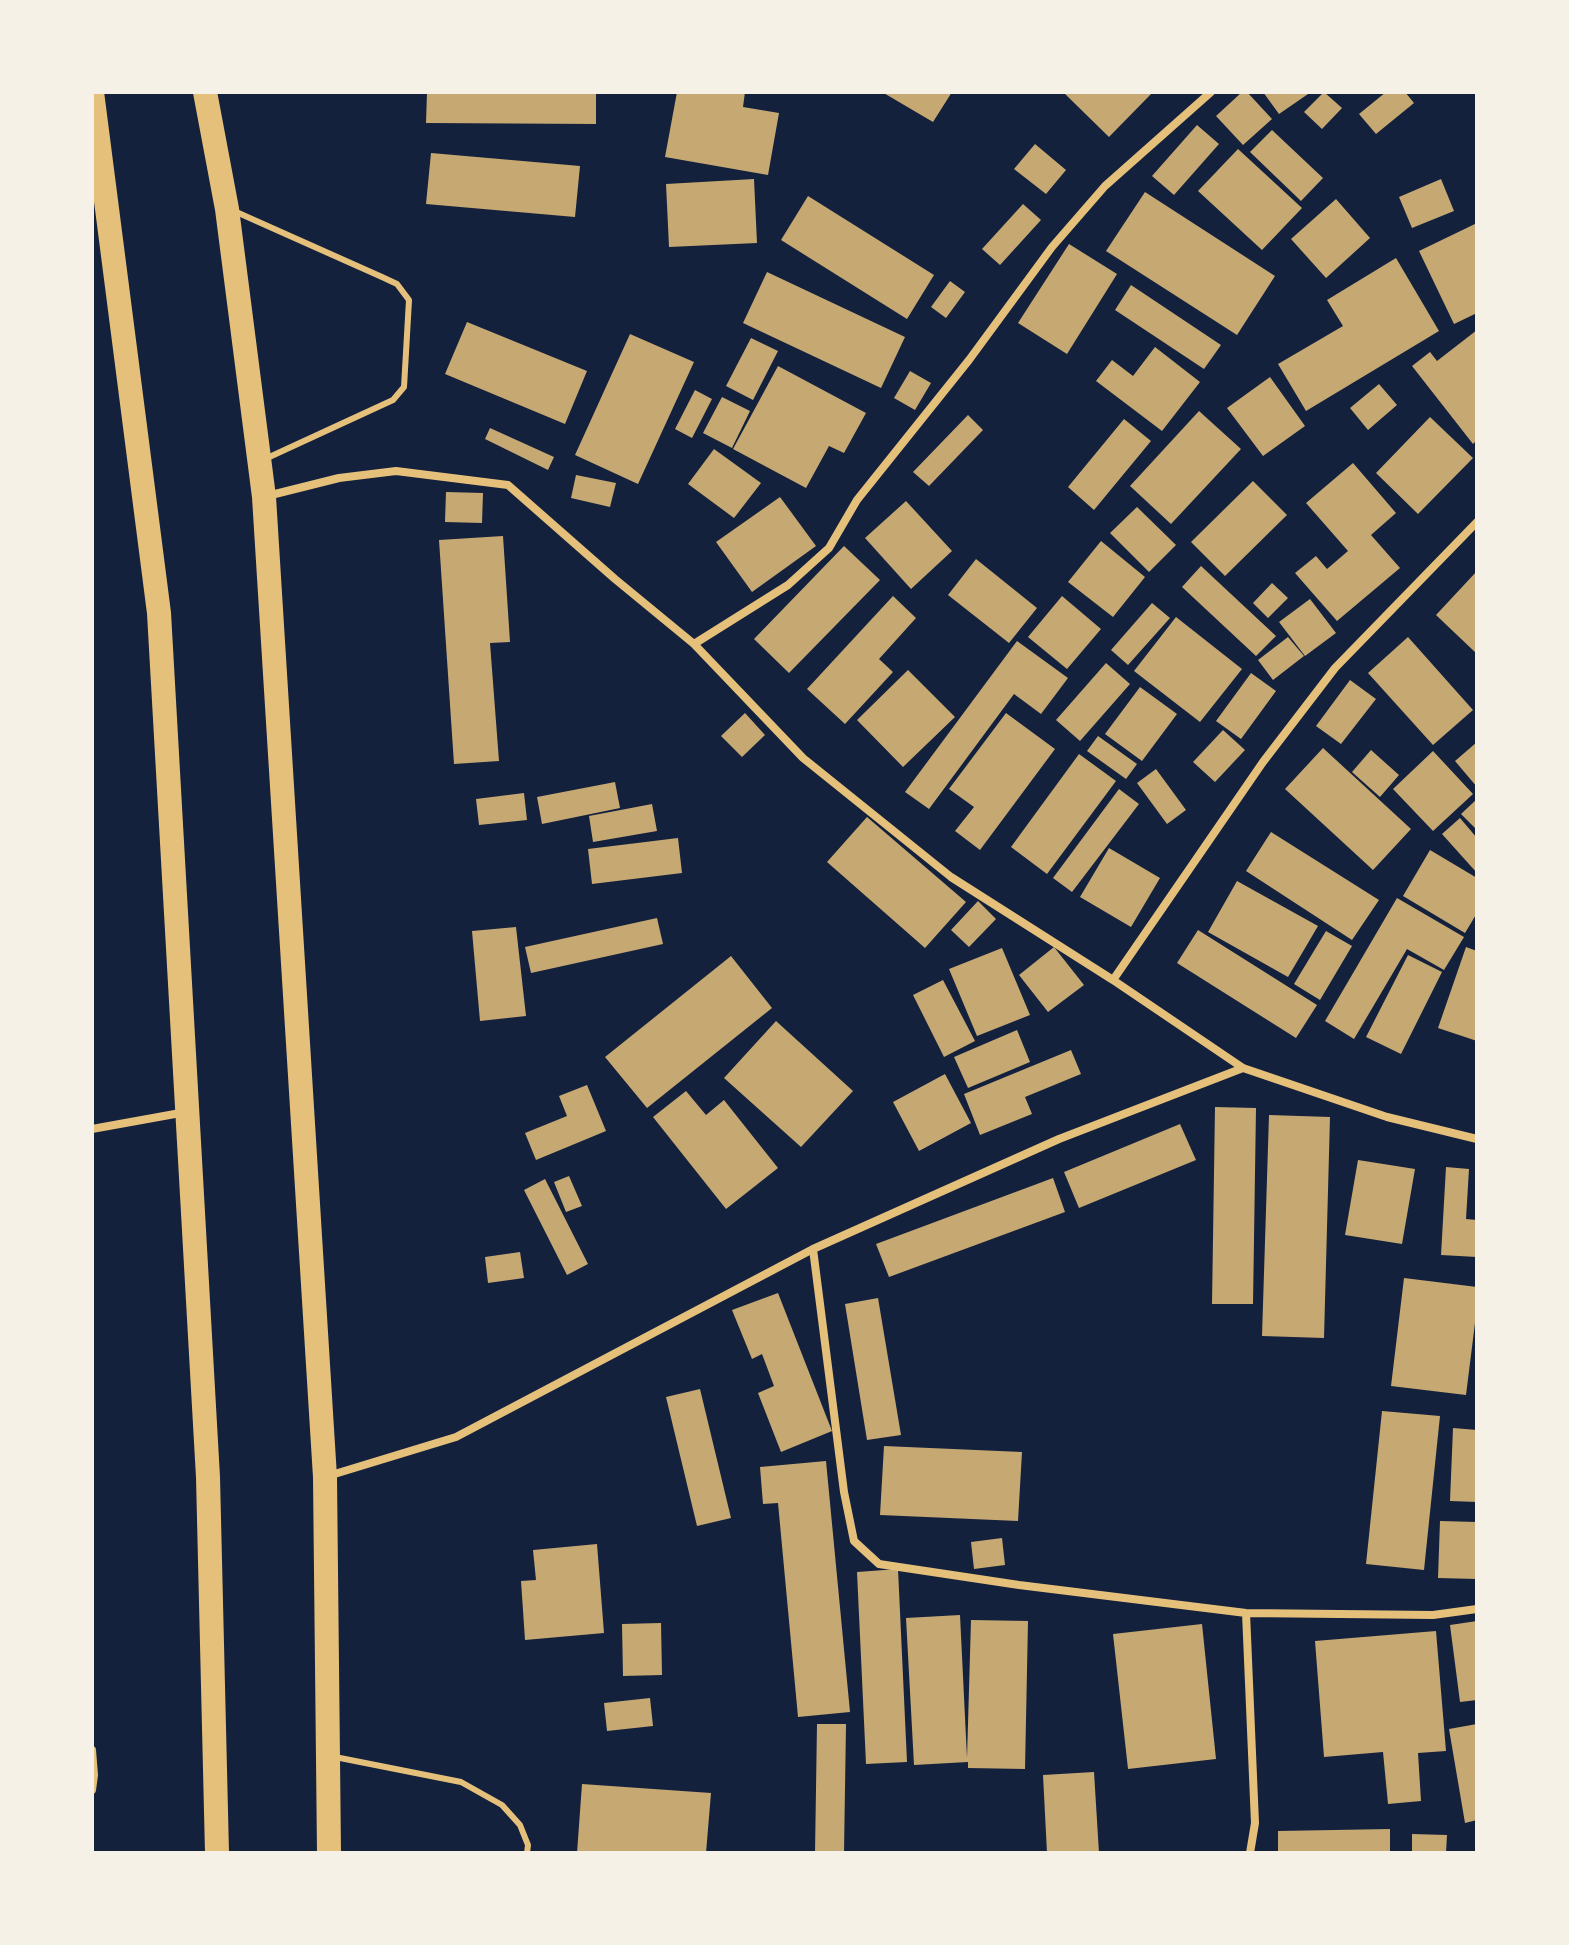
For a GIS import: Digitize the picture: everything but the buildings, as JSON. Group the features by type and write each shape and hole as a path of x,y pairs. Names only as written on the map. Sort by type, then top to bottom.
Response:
{"highway":[{"path":"92,92 159,613 208,1477 217,1853"},
{"path":"205,92 227,209 262,461 325,1477 329,1853"}],"street":[{"path":"694,644 788,585 829,548 857,500 969,360 1052,247 1105,186 1208,93"},
{"path":"264,497 339,478 396,471 508,485 694,644 803,758 951,877 1113,980 1243,1068 1387,1117 1477,1139"},
{"path":"1113,980 1263,762 1335,668 1477,522"},
{"path":"325,1477 456,1437 813,1249 1059,1139 1243,1068"},
{"path":"92,1129 186,1112"},
{"path":"813,1249 844,1492 854,1541 879,1564 1246,1613 1433,1615 1477,1609"},
{"path":"1246,1613 1255,1823 1250,1853"},
{"path":"92,1750 92,1790"}],"lane":[{"path":"227,209 397,284 409,300 404,387 393,400 262,461"},
{"path":"330,1756 461,1782 502,1805 520,1825 528,1845 527,1853"}]}
